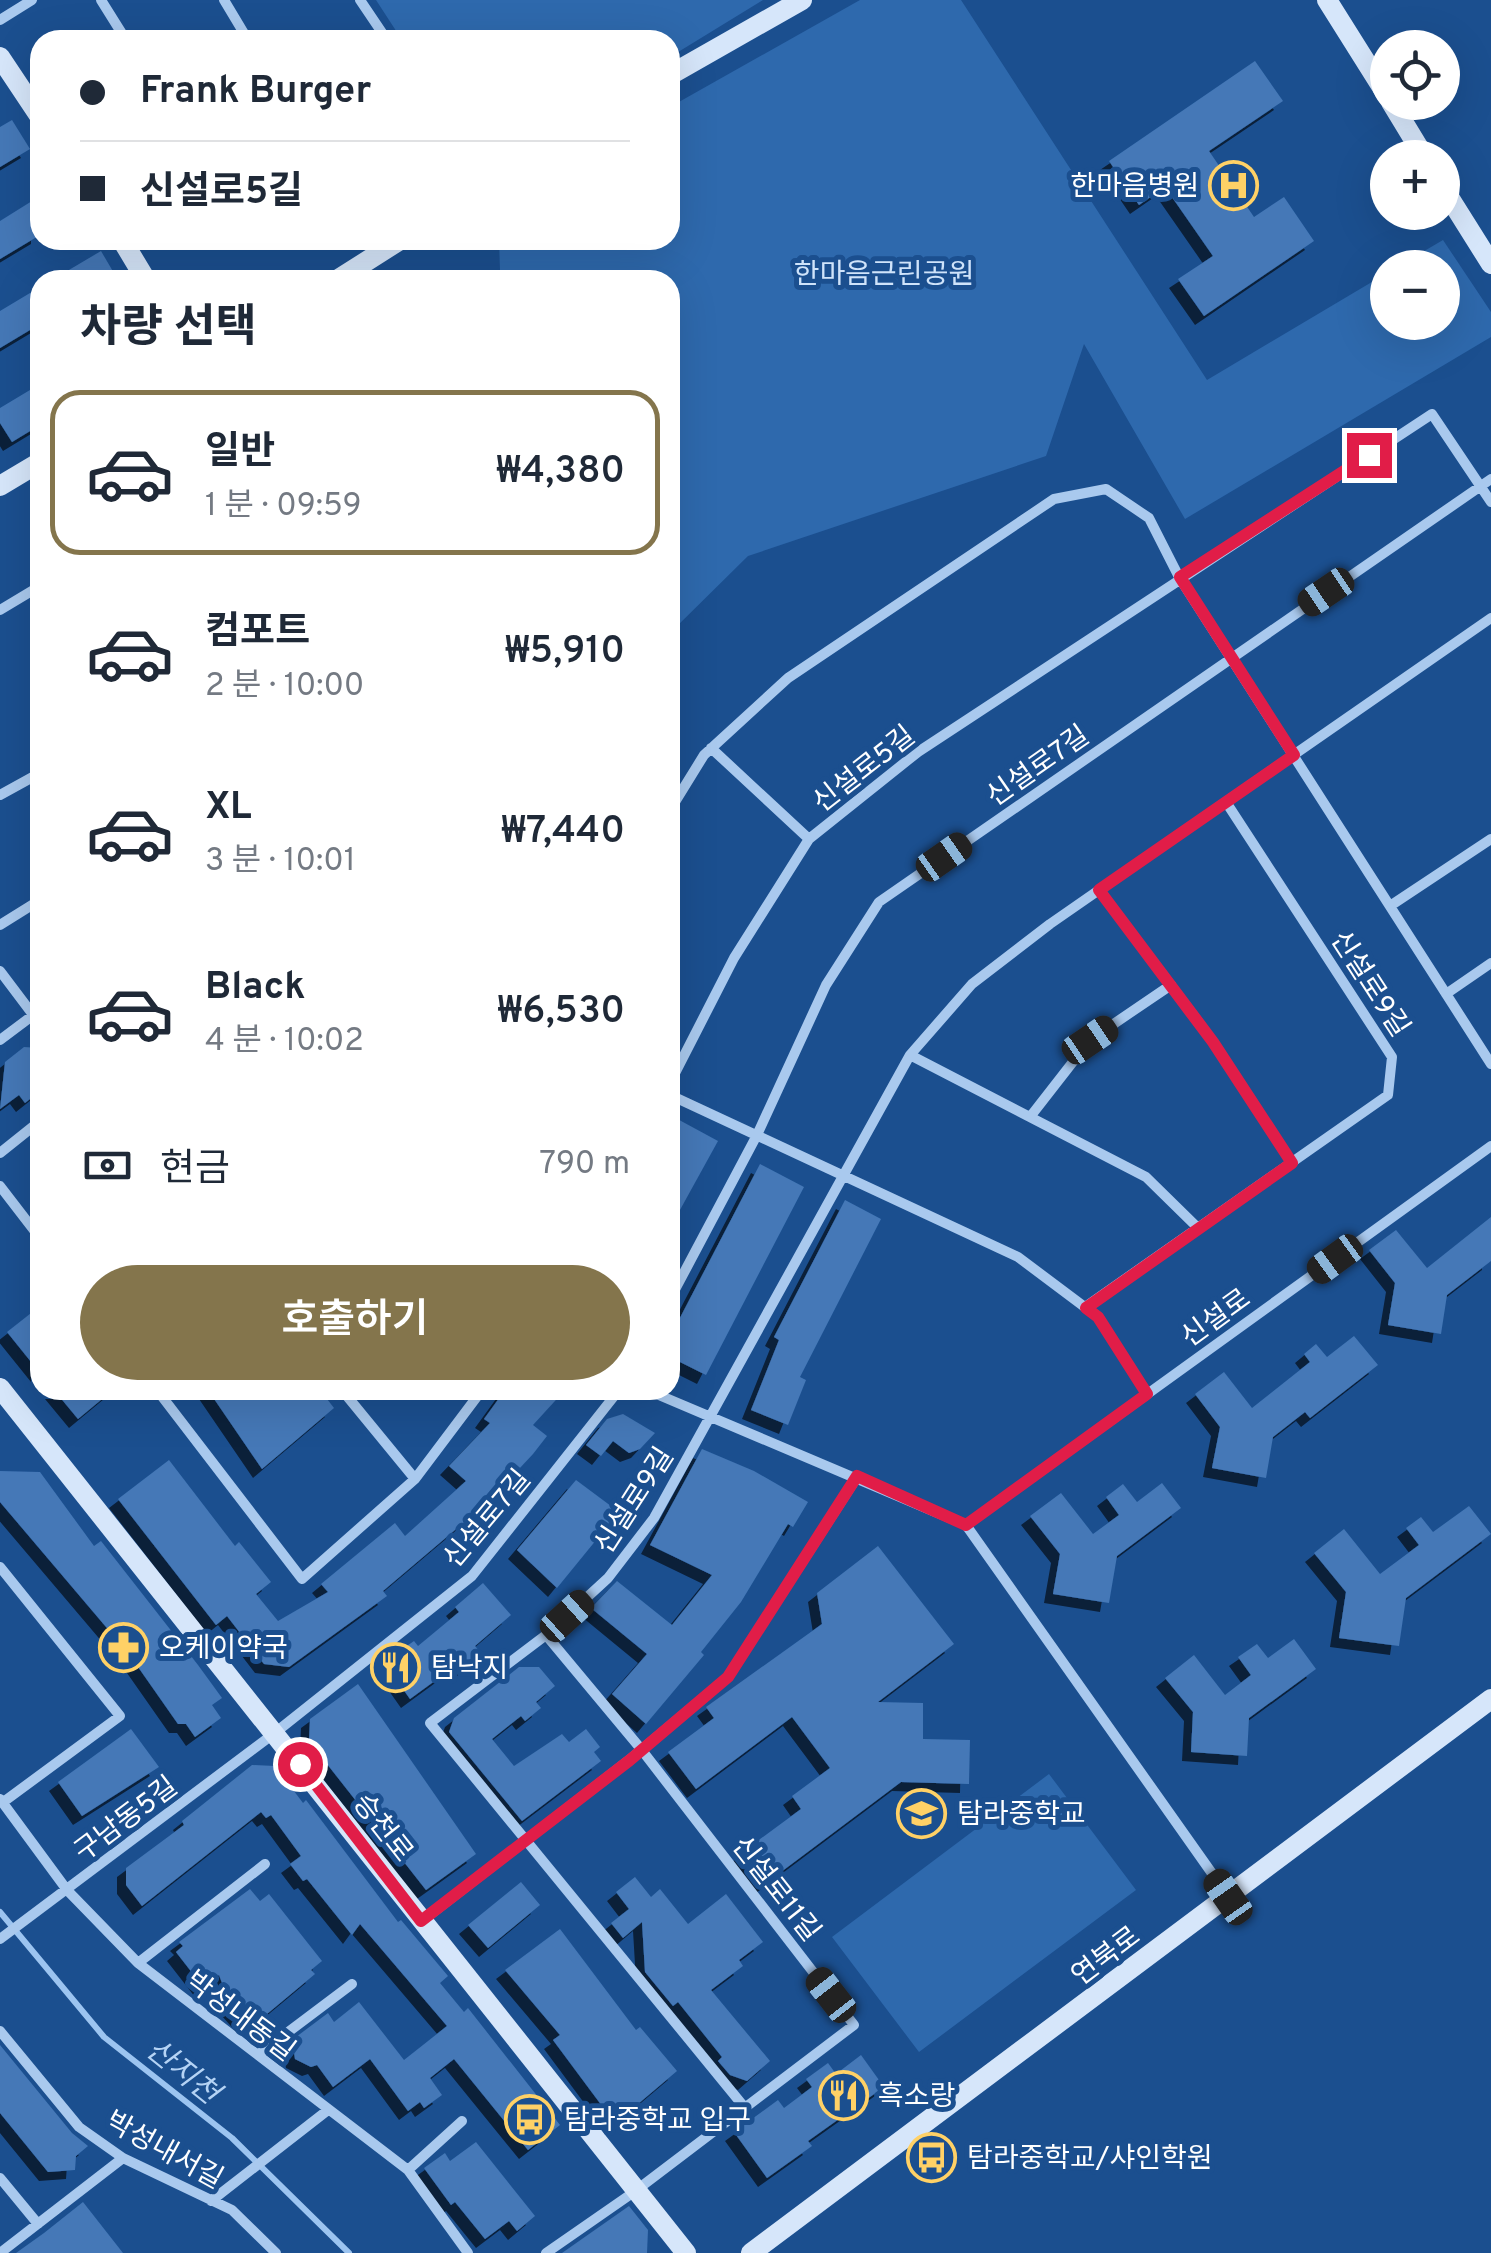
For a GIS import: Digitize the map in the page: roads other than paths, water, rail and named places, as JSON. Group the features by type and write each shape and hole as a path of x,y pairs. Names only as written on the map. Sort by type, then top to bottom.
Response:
{"main road":[{"path":"680,70 802,0"},
{"path":"1327,0 1370,69"},
{"path":"0,56 30,101"},
{"path":"1460,215 1491,264"},
{"path":"354,270 384,250"},
{"path":"0,486 30,468"},
{"name":"승천로","path":"0,1388 686,2253"},
{"name":"연북로","path":"750,2253 1491,1699"}],"street":[{"path":"0,20 32,0"},
{"path":"101,0 120,30"},
{"path":"224,0 242,30"},
{"path":"360,0 380,30"},
{"name":"신설로5길","path":"680,1063 734,958 809,839 918,752 1432,414 1486,483"},
{"path":"1486,483 1491,502"},
{"name":"신설로7길","path":"680,1279 757,1136 826,986 879,902 1486,483"},
{"path":"680,795 711,748 788,678 1054,498 1106,489 1149,518 1180,577 1491,1064"},
{"path":"0,610 30,592"},
{"name":"신설로9길","path":"746,2108 430,1722 546,1635 608,1578 643,1533 910,1055 972,984 1099,890 1491,618"},
{"path":"711,748 809,839"},
{"path":"0,795 30,778"},
{"name":"신설로9길","path":"1086,1308 1388,1095 1392,1057 1226,802"},
{"name":"신설로9길","path":"1390,906 1491,838"},
{"path":"1099,890 1170,985 1292,1163"},
{"path":"0,926 30,906"},
{"name":"신설로9길","path":"1446,994 1491,964"},
{"path":"0,971 30,1007"},
{"path":"1030,1118 1090,1040 1170,985"},
{"path":"0,1040 30,1021"},
{"path":"910,1055 1146,1177 1198,1228"},
{"path":"680,1100 1018,1257 1098,1317 1147,1394"},
{"path":"0,1153 30,1129"},
{"name":"신설로","path":"966,1525 1491,1146"},
{"path":"0,1186 30,1225"},
{"path":"165,1400 302,1579 415,1479 474,1400"},
{"path":"350,1400 415,1479"},
{"name":"신설로7길","path":"276,1732 472,1576 611,1400"},
{"path":"671,1400 966,1525 1228,1897"},
{"path":"421,1921 728,1677 857,1476"},
{"path":"0,1567 120,1716 1,1801"},
{"path":"546,1635 641,1749"},
{"name":"구남동5길","path":"0,1940 276,1732"},
{"name":"신설로11길","path":"634,2192 854,2026 641,1749"},
{"name":"박성내동길","path":"1,1801 67,1890 138,1964 408,2170 468,2253"},
{"path":"138,1964 266,1864"},
{"path":"259,2054 352,1984"},
{"name":"박성내서길","path":"0,2031 79,2126 124,2158 232,2210 276,2253"},
{"path":"212,2201 328,2110"},
{"path":"408,2170 462,2121"},
{"path":"0,2252 124,2158"},
{"path":"0,2178 38,2224"},
{"path":"546,2253 634,2192"}],"waterway":[{"name":"산지천","path":"0,1912 104,2037 232,2138 349,2253"}],"place":[{"name":"한마음병원","path":"1234,185"},
{"name":"오케이약국","path":"124,1647"},
{"name":"탐낙지","path":"396,1667"},
{"name":"탐라중학교","path":"922,1813"},
{"name":"흑소랑","path":"843,2095"},
{"name":"탐라중학교 입구","path":"529,2119"},
{"name":"탐라중학교/샤인학원","path":"932,2157"}],"park label":[{"name":"한마음근린공원","path":"884,273"}]}
